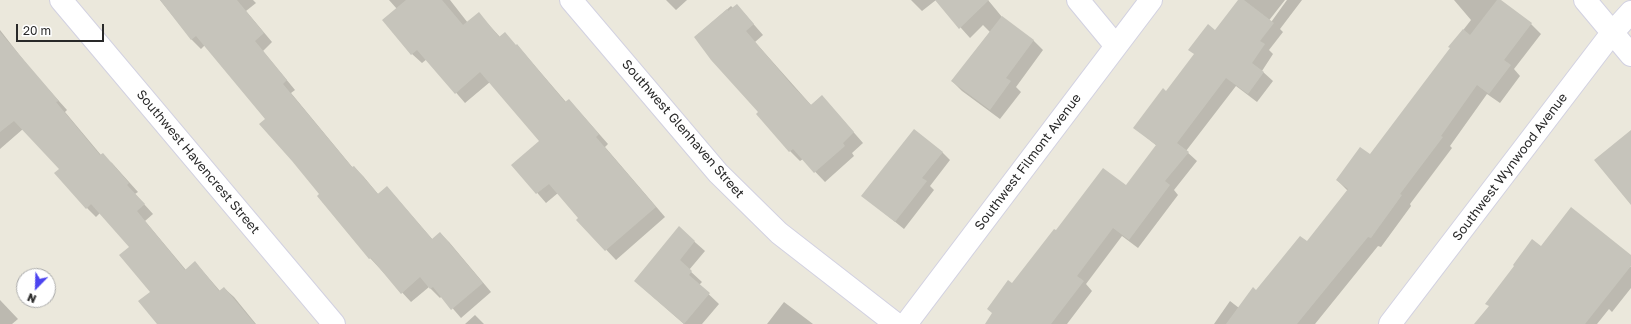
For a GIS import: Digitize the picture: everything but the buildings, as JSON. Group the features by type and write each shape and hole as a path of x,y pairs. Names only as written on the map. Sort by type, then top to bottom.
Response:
{"street":[{"name":"Southwest Havencrest Street","path":"61,0 334,324"},
{"name":"Southwest Glenhaven Street","path":"571,0 724,178 779,233 896,324"},
{"path":"1078,0 1116,46"},
{"name":"Southwest Filmont Avenue","path":"906,324 1151,0"},
{"path":"1585,0 1631,55"},
{"name":"Southwest Wynwood Avenue","path":"1390,324 1612,33 1631,12"}]}
